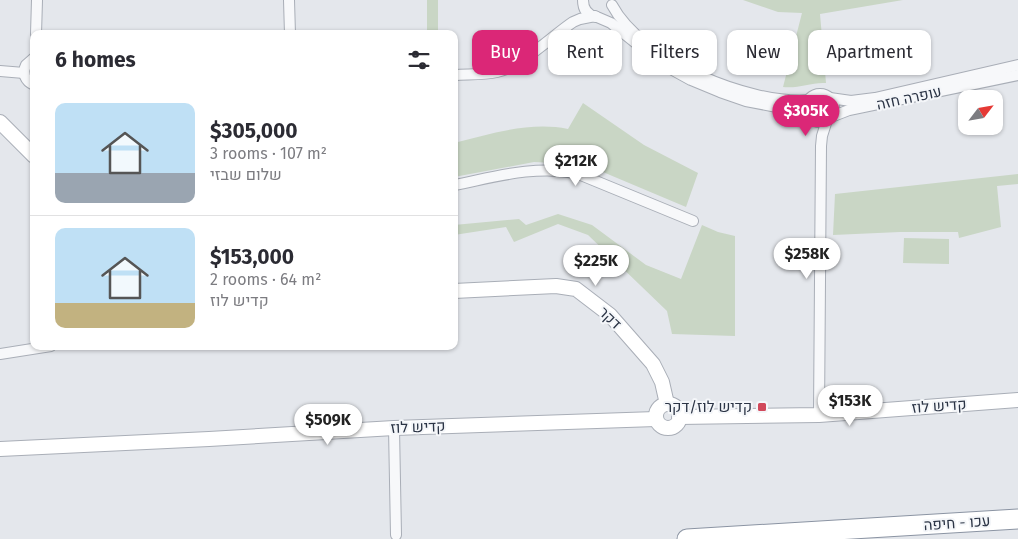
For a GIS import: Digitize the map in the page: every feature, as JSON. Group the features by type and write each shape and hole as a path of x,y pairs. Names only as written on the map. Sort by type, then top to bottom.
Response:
{"highway":[{"name":"עכו - חיפה","path":"687,539 1018,519"}],"street":[{"path":"36,30 37,0"},
{"path":"289,0 289,30"},
{"path":"583,1 586,10 596,17 611,23 662,64 691,80 746,101 796,111 822,122 829,119"},
{"path":"563,29 575,15 583,1"},
{"path":"458,75 498,72 506,69 518,63 563,29 580,19 606,14 612,2"},
{"path":"612,2 624,23 640,38 683,67 713,81 756,95 788,100 809,100"},
{"path":"30,62 26,65 30,83"},
{"name":"עופרה חזה","path":"830,98 851,101 876,98 1018,64"},
{"path":"0,71 30,83"},
{"name":"עופרה חזה","path":"829,119 848,110 876,106 1018,75"},
{"path":"819,415 821,146 822,136 834,108 830,98 816,94 809,100 806,108 821,146"},
{"path":"0,122 30,149"},
{"path":"458,184 527,170 559,170 576,173 693,221"},
{"name":"דקר","path":"458,290 556,286 576,290 610,315 653,364 662,382 668,404"},
{"path":"0,354 30,349"},
{"name":"קדיש לוז","path":"680,417 819,415 1018,400"},
{"path":"668,404 677,410 680,417 677,424 671,428 663,428 656,419 658,409 668,404"},
{"name":"קדיש לוז","path":"0,449 394,428 656,419"},
{"path":"394,428 396,535"}],"green space":[{"path":"427,0 438,0 438,30 427,30"},
{"path":"743,0 903,0 820,14 821,30 808,30 808,75 825,75 826,83 789,87 783,87 786,75 798,75 798,30 802,13 778,12"},
{"path":"583,103 644,145 698,173 686,207 591,167 576,164 534,162 458,176 458,142 525,128 554,127 568,129"},
{"path":"1018,174 1018,184 997,186 1001,227 959,238 958,232 833,235 835,194"},
{"path":"558,214 592,225 646,265 681,279 702,225 718,232 735,236 735,336 672,334 667,311 588,235 558,224 514,242 506,227 458,234 458,225 519,219 526,225"},
{"path":"904,238 949,239 949,264 903,263"}],"place":[{"name":"קדיש לוז/דקר","path":"762,407"}]}
